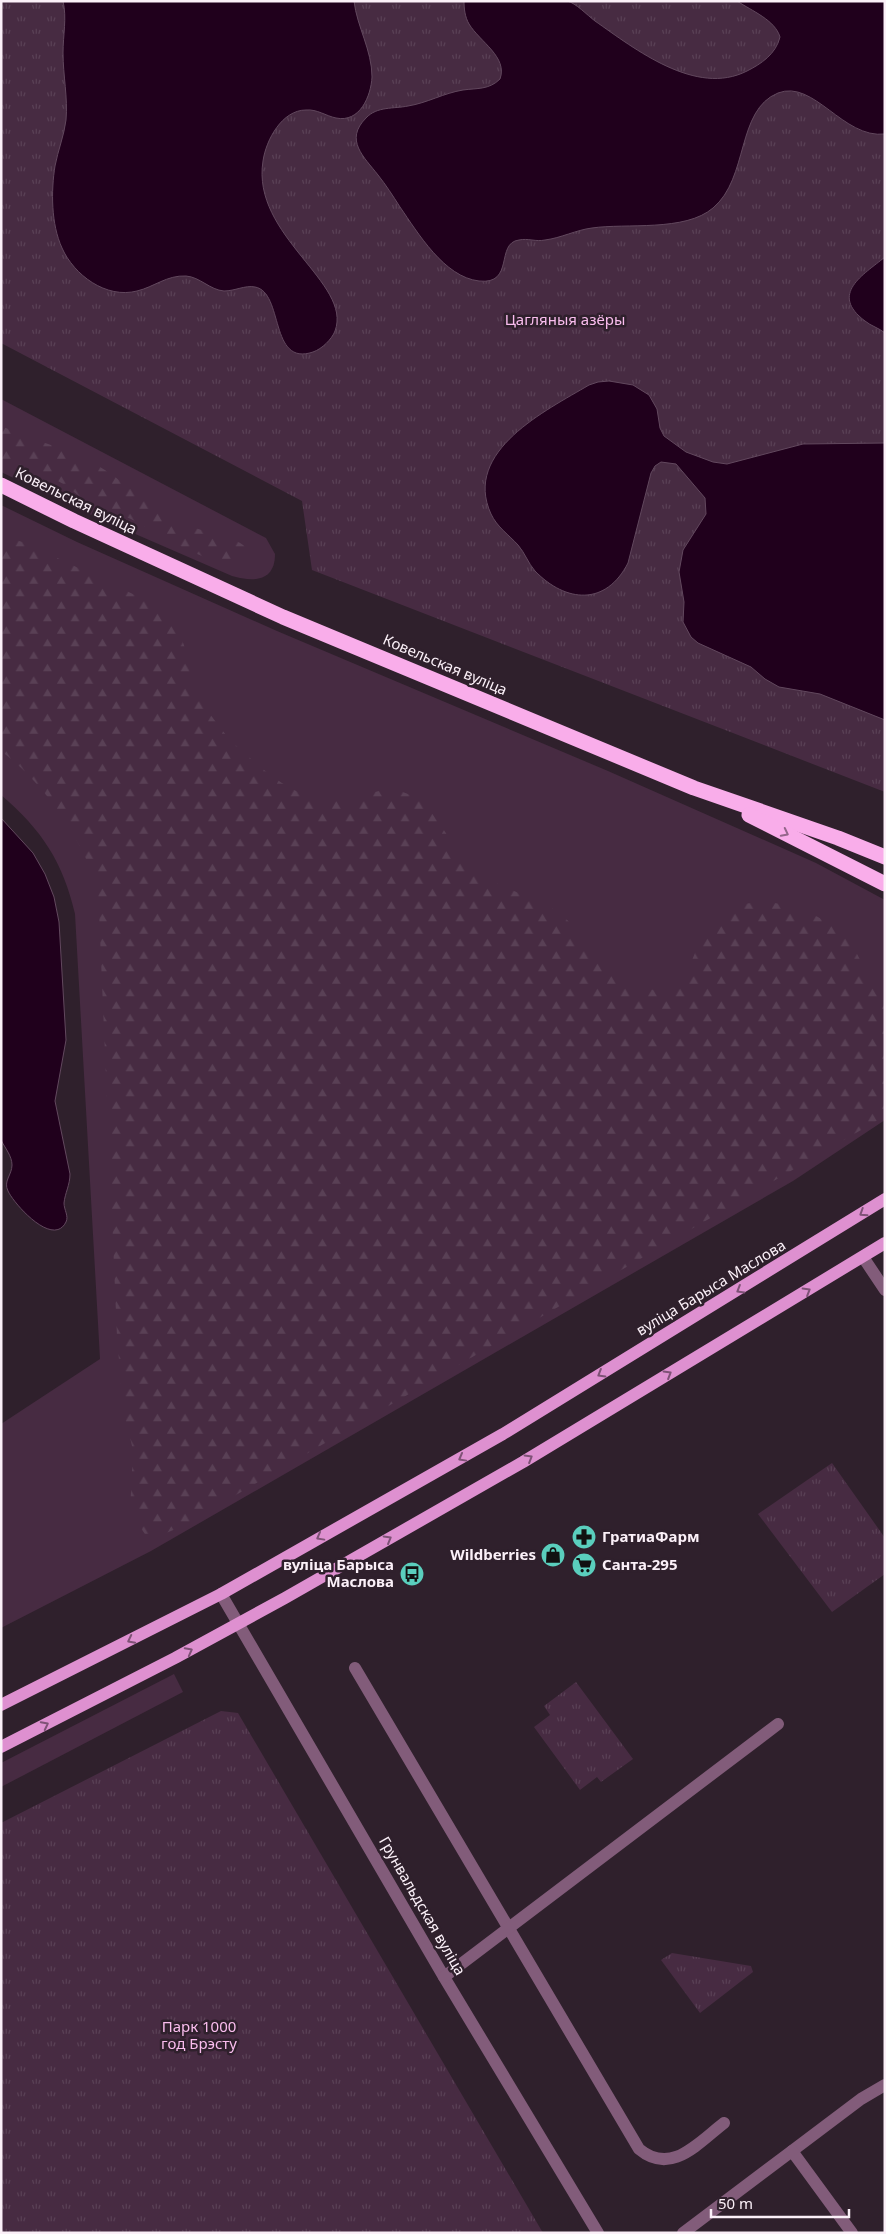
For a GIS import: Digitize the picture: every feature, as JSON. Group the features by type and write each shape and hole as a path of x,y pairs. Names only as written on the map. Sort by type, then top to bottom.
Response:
{"highway":[{"name":"Ковельская вуліца","path":"1,485 74,521 283,617 694,788 838,838 885,857"},
{"path":"694,788 885,884"}],"main road":[{"name":"вуліца Барыса Маслова","path":"1,1705 221,1594 503,1434 885,1199"},
{"path":"1,1747 239,1624 523,1462 885,1243"}],"street":[{"path":"863,1257 885,1290"},
{"name":"Грунвальдская вуліца","path":"221,1594 444,1977 598,2233"},
{"path":"355,1668 639,2149 648,2156 658,2160 670,2160 680,2156 724,2123"},
{"path":"444,1977 778,1724"},
{"path":"683,2233 861,2099 885,2085"},
{"path":"792,2151 852,2233"}],"green space":[{"name":"Цагляныя азёры","path":"1,1 885,1 885,792 312,570 302,501 1,343"},
{"path":"1,399 266,538 275,554 271,570 267,575 255,579 232,576 80,510 1,472"},
{"path":"1,426 63,450 100,467 147,502 177,521 236,541 250,551 244,561 232,564 215,561 175,543 131,519 92,505 58,481 8,464 1,460"},
{"path":"1,505 77,542 277,631 608,771 816,863 885,900 885,1120 793,1181 151,1551 1,1628 1,1424 100,1359 75,914 64,878 49,848 28,821 1,795"},
{"path":"12,539 26,543 133,594 160,611 170,621 180,636 193,683 204,705 234,744 277,780 304,794 332,801 385,790 400,791 408,794 428,809 457,850 474,869 495,883 542,903 563,916 578,932 604,968 622,981 640,988 652,990 670,986 688,969 702,937 717,917 730,909 745,904 761,902 778,904 811,914 826,922 839,932 855,949 864,967 885,996 885,1116 183,1526 149,1540 130,1512 133,1450 123,1409 117,1336 98,889 82,850 60,813 32,779 1,751 1,541"},
{"path":"832,1463 885,1538 885,1574 832,1612 758,1514"},
{"path":"174,1674 183,1692 1,1787 1,1763"},
{"path":"576,1682 633,1759 601,1782 597,1777 580,1790 534,1727 550,1715 544,1706"},
{"name":"Парк 1000 год Брэсту","path":"221,1711 238,1713 543,2233 1,2233 1,1823"},
{"path":"672,1953 751,1966 753,1972 700,2013 661,1960"}],"shaded area":[{"path":"63,1 354,1 370,57 372,77 369,92 363,106 352,116 344,118 336,118 310,110 297,111 277,128 268,144 263,161 263,188 272,212 285,235 330,295 337,313 335,331 323,346 313,352 299,354 289,349 278,327 270,301 264,292 255,287 224,291 191,277 179,276 137,291 125,293 103,288 92,283 67,258 58,239 53,197 55,166 66,120 63,61 65,20"},
{"path":"464,1 567,1 647,56 687,74 707,78 727,77 747,71 767,58 778,43 780,37 773,26 762,16 737,1 885,1 885,134 870,133 856,128 804,94 791,91 778,93 765,102 755,114 748,129 732,180 724,195 713,208 701,216 671,224 592,228 545,240 519,240 512,243 508,248 501,271 497,277 490,281 466,278 443,263 424,241 362,155 356,141 360,126 375,111 415,105 456,91 487,87 500,79 501,71 497,57 469,24 465,13"},
{"path":"885,257 885,333 867,323 855,311 850,302 850,294 853,286 860,278"},
{"path":"609,381 633,385 649,395 657,409 660,428 664,436 686,452 713,462 727,464 803,444 885,443 885,720 820,694 779,687 765,679 751,667 698,643 691,637 683,622 684,602 679,572 683,550 706,514 705,498 676,464 661,462 655,466 651,473 628,563 619,577 609,587 597,593 585,595 572,594 547,582 530,565 515,541 500,527 491,514 485,491 488,471 498,452 513,435 532,420 589,385"},
{"path":"1,818 33,853 45,874 54,897 59,922 66,1040 55,1101 70,1174 64,1203 67,1220 60,1229 52,1230 34,1221 18,1205 7,1187 12,1162 1,1140"}],"place":[{"name":"ГратиаФарм","path":"584,1537"},
{"name":"Wildberries","path":"553,1555"},
{"name":"Санта-295","path":"584,1565"},
{"name":"вуліца Барыса Маслова","path":"412,1574"}]}
